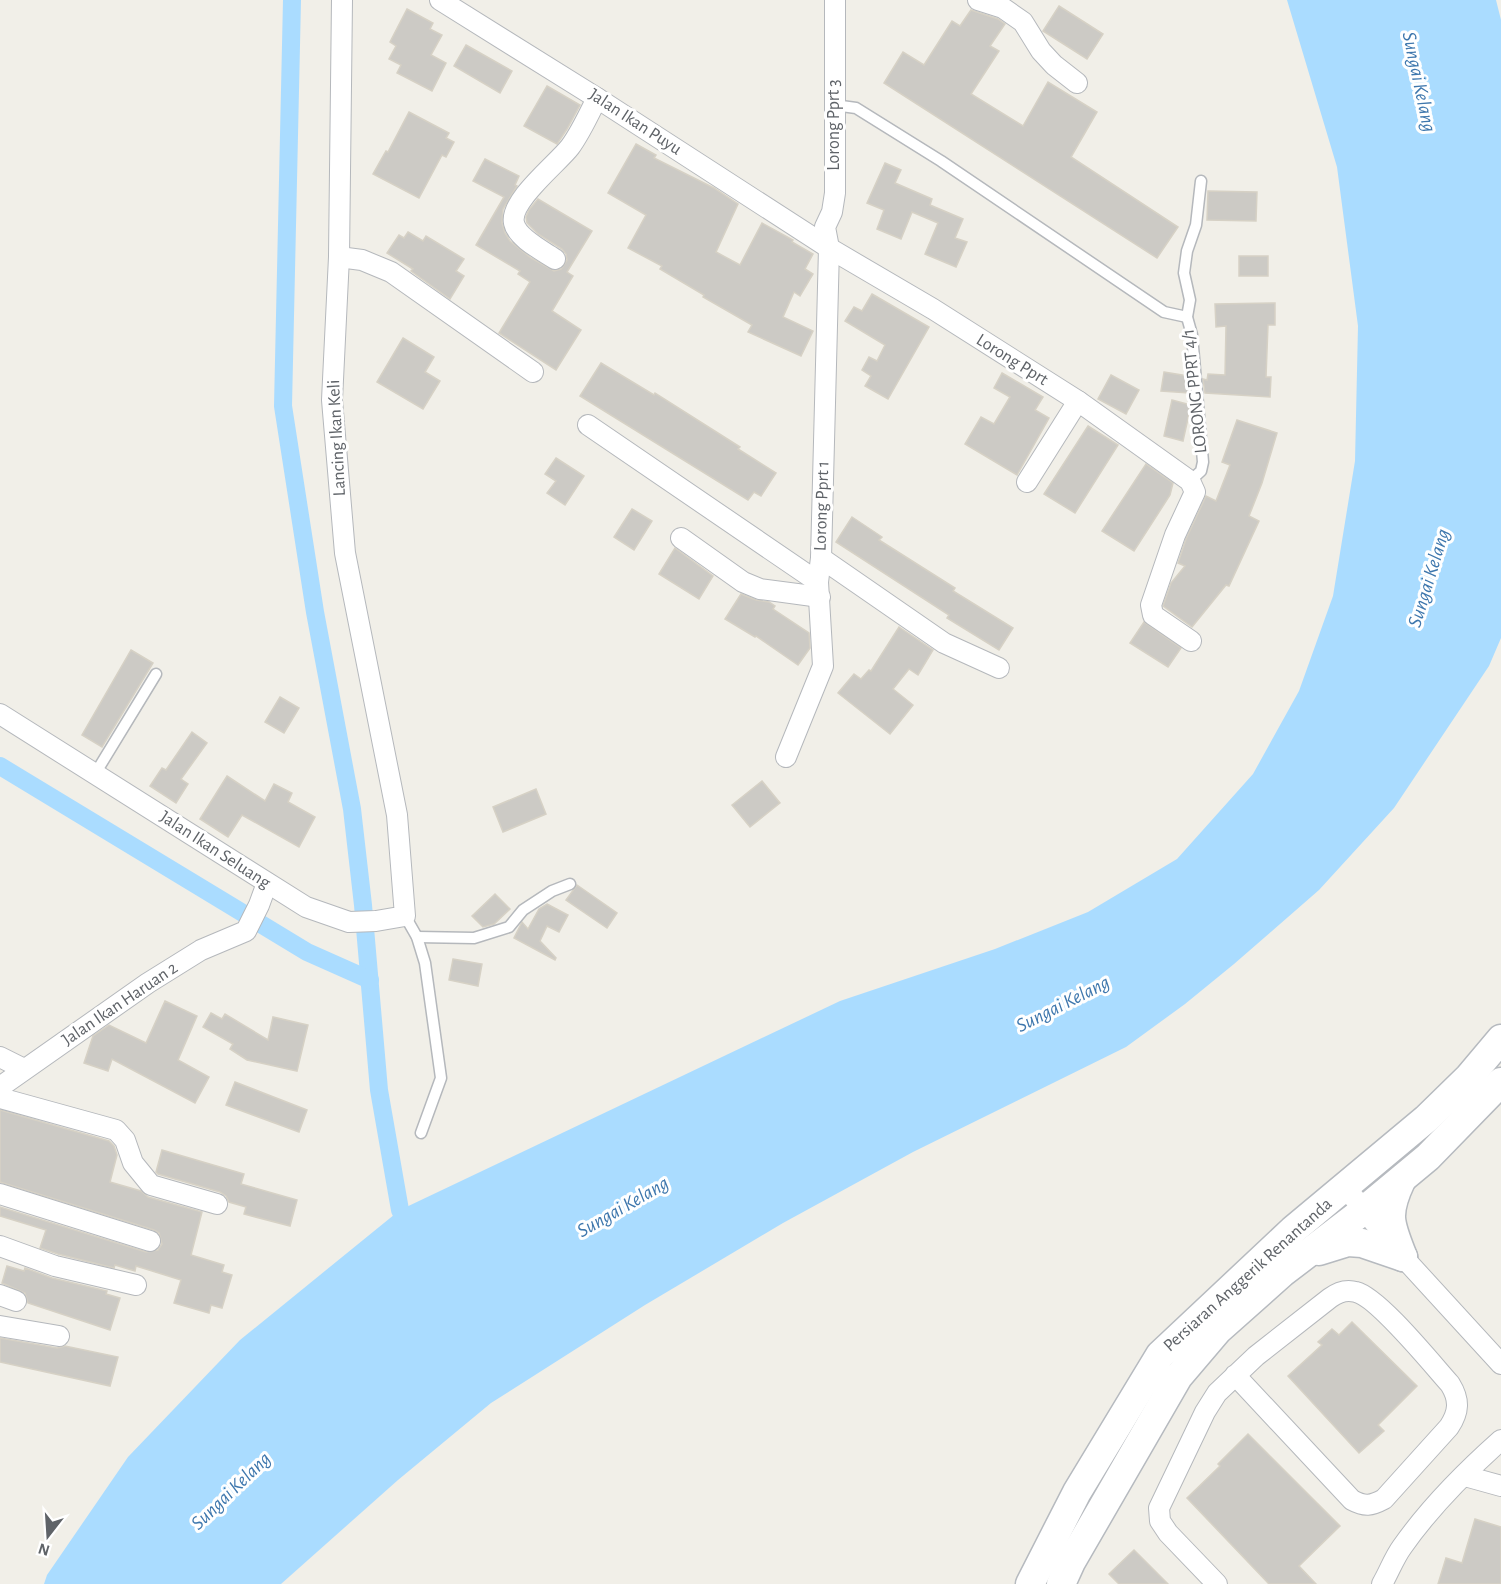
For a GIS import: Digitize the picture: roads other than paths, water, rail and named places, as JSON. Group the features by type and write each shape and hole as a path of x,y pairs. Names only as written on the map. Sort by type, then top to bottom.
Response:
{"main road":[{"name":"Persiaran Anggerik Renantanda","path":"1030,1584 1077,1492 1160,1355 1293,1230 1447,1098 1469,1077 1501,1039"},
{"name":"Persiaran Anggerik Renantanda","path":"1061,1584 1071,1562 1178,1377 1218,1330 1301,1258 1401,1181 1428,1157 1501,1082"},
{"path":"1401,1181 1392,1200 1390,1217 1403,1257"},
{"path":"1301,1258 1348,1242 1362,1243 1403,1257"}],"street":[{"name":"Lancing Ikan Keli","path":"342,0 339,257 332,400 345,553 397,814 405,916"},
{"name":"Jalan Ikan Puyu","path":"440,0 829,248"},
{"name":"Lorong Pprt 3","path":"829,248 825,227 832,212 835,193 835,0"},
{"path":"978,0 1003,8 1023,22 1041,51 1054,65 1077,82"},
{"path":"555,259 523,236 514,225 513,216 524,197 571,146 597,98"},
{"name":"Lorong Pprt","path":"829,248 933,309 1078,401 1190,481"},
{"name":"Lorong Pprt 1","path":"786,757 823,666 819,589 829,248"},
{"path":"339,257 362,260 391,272 533,372"},
{"path":"1027,482 1078,401"},
{"path":"588,425 819,589"},
{"name":"LORONG PPRT 4/1","path":"1190,481 1195,492 1175,534 1151,605 1154,615 1191,641"},
{"path":"681,538 743,582 760,589 819,589"},
{"path":"821,558 944,643 999,668"},
{"name":"Jalan Ikan Seluang","path":"0,714 306,907 348,922 376,921 405,916"},
{"name":"Jalan Ikan Haruan 2","path":"0,1087 165,972 201,950 246,932 267,883"},
{"path":"0,1057 24,1069"},
{"path":"0,1098 116,1130 125,1140 133,1163 151,1185 217,1204"},
{"path":"1345,1187 1403,1257 1497,1351"},
{"path":"0,1194 150,1241"},
{"path":"0,1246 55,1266 136,1285"},
{"path":"1217,1584 1168,1533 1160,1521 1159,1508 1217,1392 1235,1375 1330,1298 1347,1291 1358,1292 1378,1305 1450,1384 1456,1394 1457,1415 1449,1427 1383,1499 1372,1506 1363,1506 1353,1500 1235,1375"},
{"path":"0,1326 59,1336"},
{"path":"1382,1584 1401,1548 1425,1517 1501,1440"},
{"path":"1465,1476 1501,1486"}],"lane":[{"path":"834,105 856,108 951,167 1164,312 1187,317"},
{"name":"LORONG PPRT 4/1","path":"1190,481 1201,471 1203,462 1192,335 1187,317 1190,300 1184,273 1187,251 1196,225 1201,181"},
{"path":"95,774 156,674"},
{"path":"417,937 474,938 509,927 523,910 552,891 570,884"},
{"path":"405,916 417,937 425,963 441,1078 421,1133"}],"water":[{"name":"Sungai Kelang","path":"1287,0 1496,0 1501,20 1501,638 1489,666 1394,808 1319,890 1185,1004 1126,1047 913,1152 783,1223 645,1305 491,1403 398,1480 281,1584 44,1584 47,1575 128,1457 240,1340 400,1210 840,1001 995,949 1088,912 1177,859 1253,774 1299,691 1333,596 1355,461 1358,326 1337,167"}],"waterway":[{"path":"292,0 283,406 315,612 352,809 379,1090 400,1210 411,1232"},
{"path":"0,766 307,952 370,980"}]}
